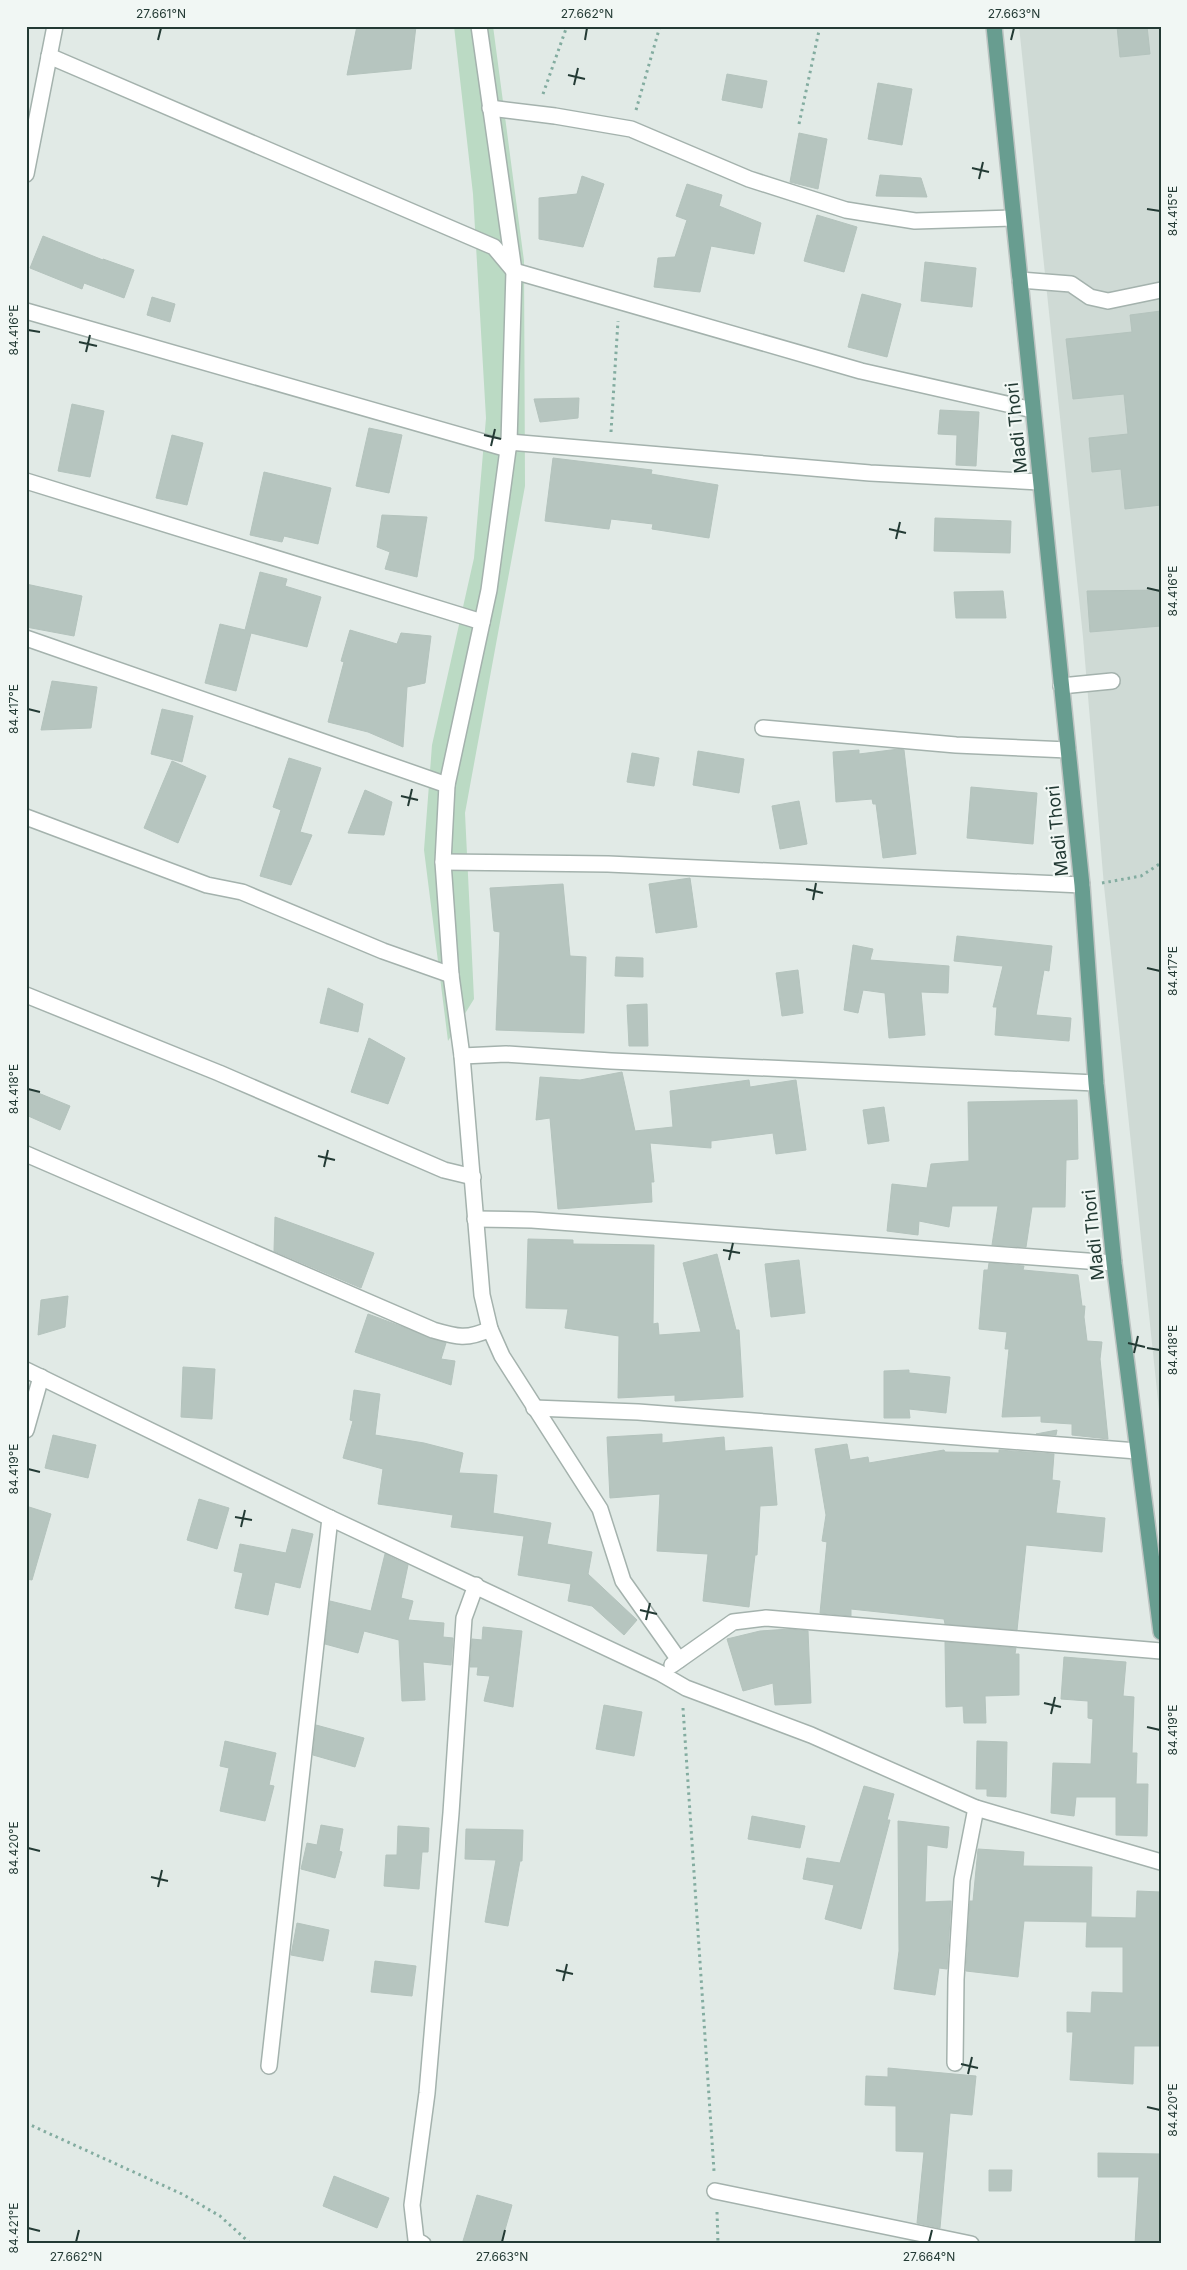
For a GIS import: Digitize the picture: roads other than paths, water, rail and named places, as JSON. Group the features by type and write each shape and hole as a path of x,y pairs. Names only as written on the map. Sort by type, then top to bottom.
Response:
{"main road":[{"name":"Madi Thori","path":"994,26 1082,885 1096,1083 1114,1263 1161,1632"}],"street":[{"path":"26,174 55,26"},
{"path":"479,26 514,271 508,445 489,590 447,785 443,862 451,975 462,1056 482,1295 490,1329 502,1356 600,1509 623,1581 679,1660"},
{"path":"49,56 494,247 514,271 861,371 1033,410"},
{"path":"490,108 631,129 749,179 846,210 915,221 1013,218"},
{"path":"1020,280 1071,284 1090,297 1108,302 1161,290"},
{"path":"26,311 508,445 609,450 870,473 1040,482"},
{"path":"26,481 482,622"},
{"path":"26,638 447,785"},
{"path":"1061,686 1112,681"},
{"path":"762,728 956,745 1068,750"},
{"path":"26,817 207,885 242,892 383,951 451,975"},
{"path":"443,862 608,864 1082,885"},
{"path":"26,995 219,1072 444,1170 473,1177"},
{"path":"462,1056 506,1054 620,1062 1096,1083"},
{"path":"26,1154 433,1330 454,1336 472,1337 490,1329"},
{"path":"475,1219 532,1220 1114,1263"},
{"path":"26,1370 330,1518 660,1673 686,1688 811,1735 976,1808 1161,1862"},
{"path":"26,1430 41,1377"},
{"path":"534,1408 638,1412 1137,1451"},
{"path":"269,2066 330,1518"},
{"path":"423,2244 416,2240 412,2204 428,2093 451,1813 464,1618 476,1585"},
{"path":"660,1673 733,1622 766,1618 1161,1651"},
{"path":"955,2063 956,1980 962,1880 976,1808"},
{"path":"715,2191 971,2244"}]}
